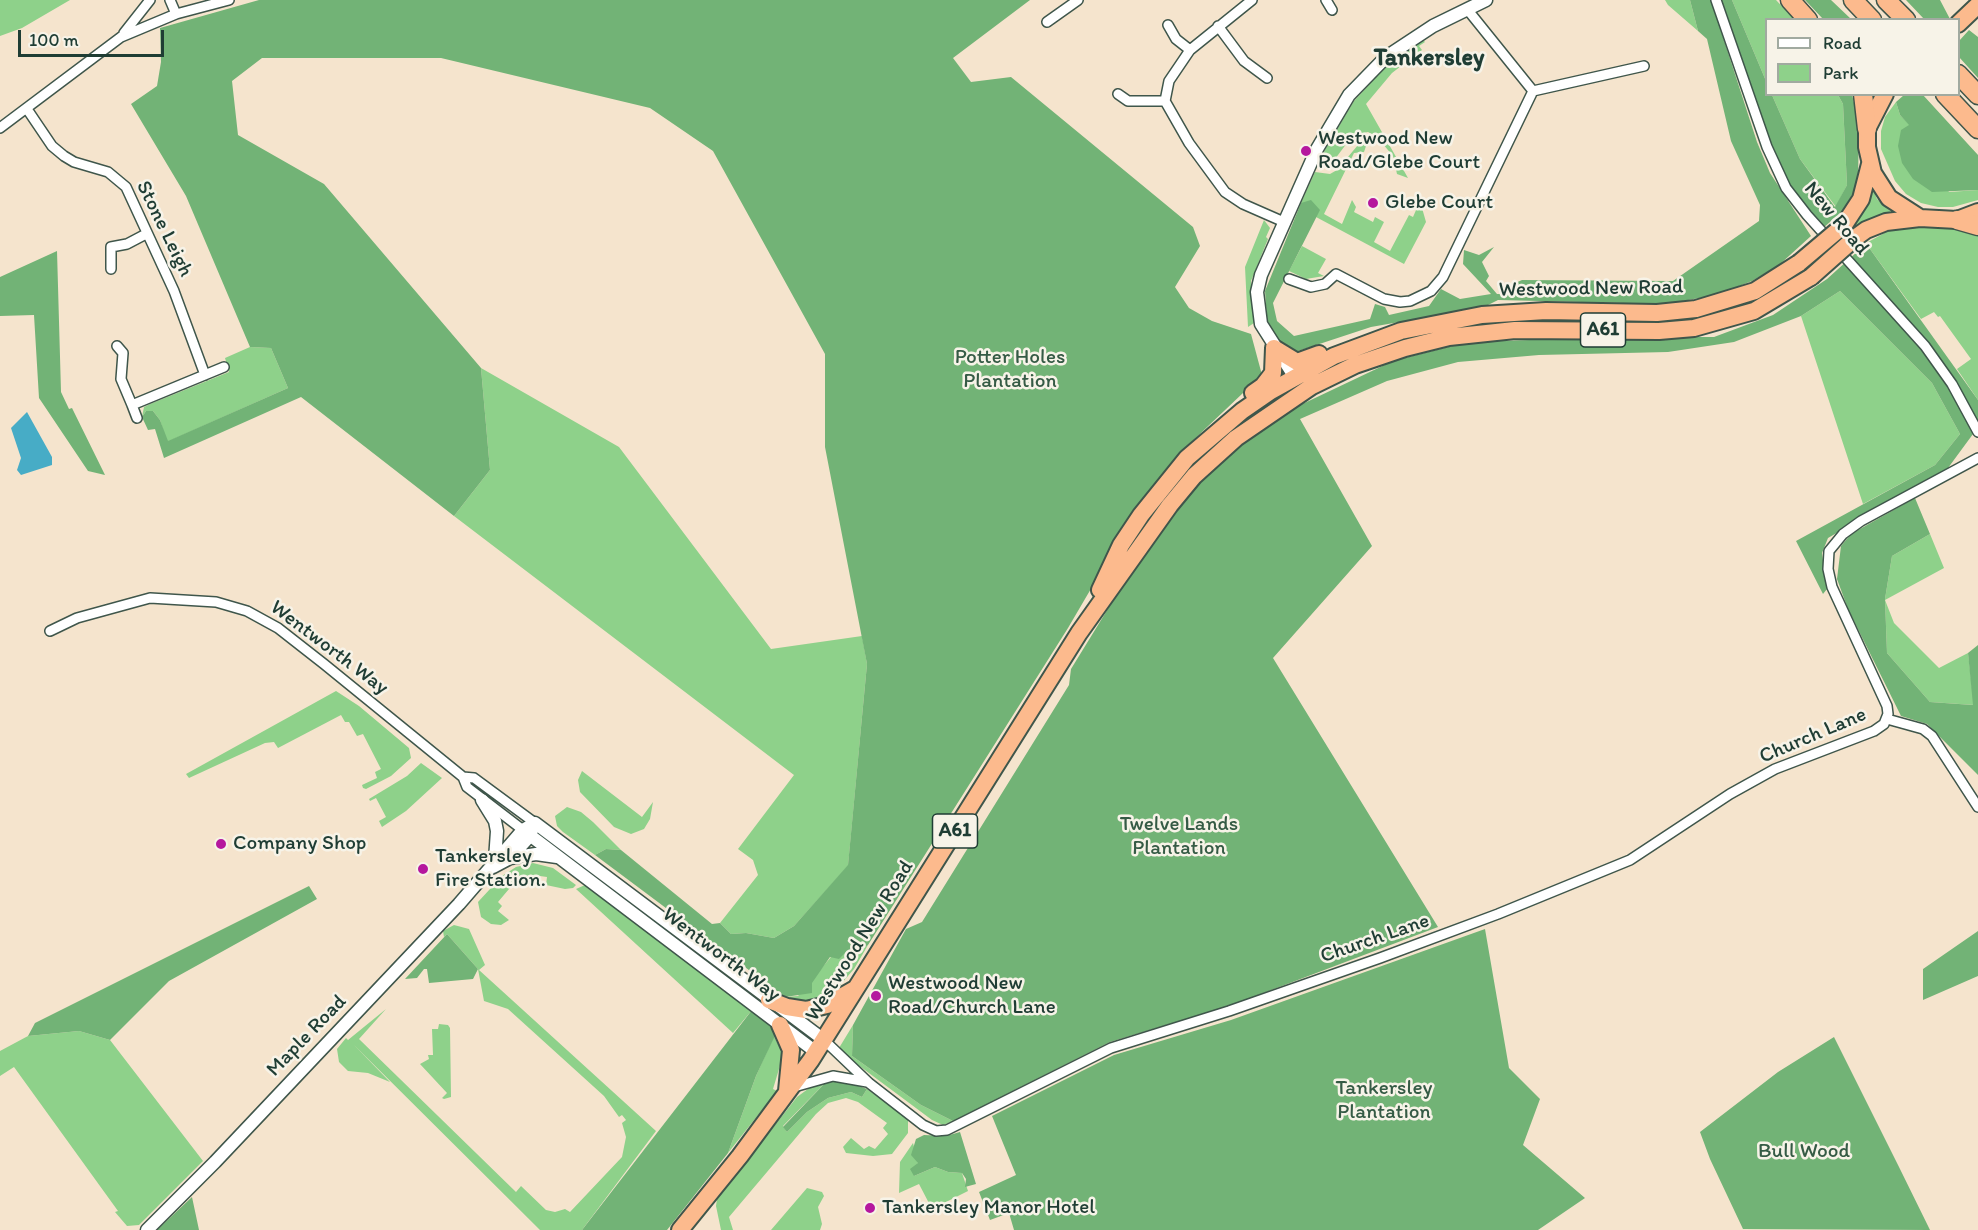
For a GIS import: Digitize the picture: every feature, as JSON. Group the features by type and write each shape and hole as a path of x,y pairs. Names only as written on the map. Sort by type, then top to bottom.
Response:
{"highway":[{"path":"1790,0 1806,18"},
{"path":"1853,0 1870,18"},
{"path":"1886,0 1904,18"},
{"path":"1962,21 1978,5"},
{"path":"1960,76 1978,95"},
{"path":"1863,96 1867,129"},
{"path":"1867,129 1884,96"},
{"path":"1947,96 1978,129"},
{"name":"A61","path":"1867,129 1869,164 1889,198 1920,218 1957,220 1978,212"},
{"name":"Westwood New Road","path":"1079,633 1121,545 1141,515 1187,458 1218,431 1294,376 1374,340 1443,321 1482,315 1546,311 1657,313 1696,309 1755,291 1799,263 1844,225 1861,200 1869,164"},
{"name":"Westwood New Road","path":"680,1230 789,1091 820,1046 1079,633 1145,539 1194,476 1236,438 1292,397 1334,375 1385,354 1449,338 1546,328 1659,331 1695,328 1754,311 1811,277 1866,230 1887,222 1920,218"},
{"path":"1957,220 1978,226"},
{"path":"1218,431 1231,409 1263,386 1273,373 1274,348 1297,362 1342,344 1374,340"},
{"path":"1294,376 1303,381 1362,355 1385,354"},
{"path":"1292,397 1295,386 1294,376"},
{"path":"769,1000 787,1007 806,1010 827,1005 857,987"},
{"path":"780,1025 791,1050 789,1091"}],"street":[{"path":"0,128 121,37 150,0"},
{"path":"170,0 176,14"},
{"path":"121,37 176,14 229,0"},
{"path":"1047,22 1061,4 1078,0"},
{"path":"1252,0 1190,51 1173,74 1165,101 1189,143 1225,192 1243,204 1284,222"},
{"path":"1326,0 1332,10"},
{"path":"1294,376 1274,348 1258,315 1257,292 1261,275 1317,148 1355,88 1386,57 1406,41 1486,0"},
{"name":"New Road","path":"1716,0 1767,147 1786,188 1807,215 1925,346 1952,384 1978,432"},
{"path":"1467,9 1533,92"},
{"path":"1168,25 1176,39 1190,51"},
{"path":"1218,26 1244,61 1267,78"},
{"path":"1533,92 1644,66"},
{"path":"1289,279 1311,287 1325,284 1339,270 1392,301 1410,301 1431,291 1443,277 1533,92"},
{"path":"1118,94 1128,101 1165,101"},
{"name":"Stone Leigh","path":"27,109 52,146 64,156 74,162 108,172 126,187 174,291 205,375"},
{"path":"111,268 111,247 127,244 146,234"},
{"path":"117,346 123,353 121,379 137,418"},
{"path":"132,405 224,367"},
{"path":"1978,458 1861,521 1843,534 1829,551 1828,568 1832,587 1887,706 1887,719 1923,729 1932,736 1978,807"},
{"name":"Wentworth Way","path":"50,631 77,618 150,598 216,602 248,611 278,628 463,777 467,787 483,800 780,1025 820,1046"},
{"name":"Church Lane","path":"820,1046 929,1129 941,1131 958,1126 1111,1048 1229,1011 1380,958 1608,870 1641,853 1730,794 1766,774 1874,731 1887,719"},
{"name":"Wentworth Way","path":"463,777 474,778 535,823 769,1000 820,1046"},
{"path":"483,800 495,821 497,831 493,867"},
{"name":"Maple Road","path":"493,867 510,858 535,823"},
{"name":"Maple Road","path":"147,1230 215,1162 493,867 499,855 527,833"},
{"path":"510,858 536,854 561,858"},
{"name":"Church Lane","path":"789,1091 832,1076 869,1083"}],"green space":[{"path":"0,0 70,0 22,28 0,36"},
{"name":"Potter Holes Plantation","path":"259,0 1030,0 953,58 971,82 1011,77 1193,227 1200,246 1175,287 1189,308 1212,321 1251,334 1262,375 1186,447 1123,534 1068,628 868,945 858,952 847,951 839,959 830,957 812,983 812,993 785,997 595,855 606,849 621,850 712,924 720,923 731,934 746,933 774,938 794,926 848,865 867,664 825,447 825,354 713,151 650,108 441,58 262,58 232,81 238,135 324,184 481,368 490,470 454,516 301,397 164,458 155,429 148,430 142,417 146,411 153,411 160,420 168,441 288,388 271,348 250,347 186,196 131,104 157,86 161,62 160,28"},
{"path":"1665,0 1690,0 1698,31 1668,5"},
{"path":"1690,0 1711,0 1757,142 1770,173 1811,236 1779,265 1752,281 1716,295 1666,304 1498,300 1484,307 1371,327 1292,353 1274,336 1267,319 1265,291 1301,203 1311,200 1320,210 1273,303 1277,321 1294,336 1370,319 1375,304 1385,307 1389,315 1429,306 1441,289 1460,299 1491,294 1463,264 1464,250 1479,255 1494,247 1482,262 1489,276 1486,281 1497,294 1500,294 1502,289 1522,280 1673,281 1759,221 1760,205 1731,141 1707,39 1698,31"},
{"path":"1720,0 1732,0 1765,79 1765,96 1772,96 1800,159 1835,207 1847,185 1843,104 1839,96 1852,96 1859,122 1858,183 1844,210 1823,228 1794,193 1774,155"},
{"path":"1732,0 1776,0 1793,18 1765,18 1765,79"},
{"path":"1805,0 1831,0 1850,18 1822,18"},
{"path":"1906,0 1940,0 1949,18 1923,18"},
{"path":"1969,30 1978,37 1978,78 1960,58 1960,40"},
{"path":"1423,40 1425,42 1419,46 1422,50 1392,73 1366,104 1408,178 1397,174 1393,156 1377,137 1368,132 1353,135 1335,159 1328,164 1322,164 1321,158 1326,148 1354,101 1388,64"},
{"path":"1772,96 1839,96 1843,104 1847,185 1836,207 1800,159"},
{"path":"1903,96 1924,96 1978,155 1978,190 1932,192 1913,179 1902,163 1898,146 1901,130 1909,125 1900,115 1896,102"},
{"path":"1896,102 1900,115 1910,125 1949,192 1978,190 1978,200 1953,207 1938,207 1921,203 1906,194 1895,181 1881,149 1881,131 1885,117"},
{"path":"1367,143 1364,152 1354,153 1324,214 1342,224 1352,200 1356,207 1354,212 1373,222 1375,217 1384,222 1374,242 1390,251 1409,215 1413,217 1420,201 1426,222 1404,264 1316,217 1301,203 1315,172 1330,174 1337,170 1358,145"},
{"path":"1872,187 1877,199 1895,215 1851,232 1849,230"},
{"path":"1264,220 1270,228 1266,237 1268,239 1251,281 1254,323 1248,327 1245,267"},
{"path":"1933,226 1978,232 1978,400 1957,369 1971,359 1940,316 1938,317 1934,312 1921,319 1870,249 1868,242 1892,229"},
{"name":"Twelve Lands Plantation","path":"1868,242 1870,249 1978,400 1978,431 1973,434 1948,468 1828,538 1822,553 1827,589 1823,594 1796,541 1935,465 1960,434 1932,383 1840,291 1801,316 1734,342 1668,352 1539,355 1458,362 1387,381 1300,419 1372,546 1273,658 1438,927 1229,1006 1110,1042 953,1121 921,1105 852,1056 853,1025 906,929 922,922 1069,685 1071,669 1157,529 1237,441 1294,408 1393,361 1468,342 1549,337 1714,337 1773,315 1827,279"},
{"path":"1302,246 1326,259 1318,273 1324,276 1306,279 1289,271"},
{"path":"57,251 61,392 69,409 72,408 105,475 88,471 39,398 34,315 0,316 0,277"},
{"path":"1804,268 1806,271 1763,300 1697,321 1426,336 1448,326 1516,318 1662,319"},
{"path":"1840,291 1932,383 1960,434 1935,465 1863,504 1801,316"},
{"path":"250,347 271,348 288,388 167,442 160,420 153,411 146,411 142,417 144,407 229,372 225,358"},
{"path":"481,368 619,447 771,649 862,636 867,664 848,866 794,926 774,938 746,933 731,934 720,923 758,875 753,860 738,849 794,775 454,516 490,470"},
{"path":"1915,498 1930,534 1892,556 1885,599 1887,653 1930,702 1973,705 1968,653 1978,645 1978,775 1927,724 1901,716 1848,609 1837,579 1841,546 1851,534"},
{"path":"1930,534 1944,568 1885,600 1892,556"},
{"path":"1885,600 1894,623 1939,668 1968,653 1974,705 1930,702 1887,653"},
{"path":"336,691 359,706 409,748 411,758 391,776 366,789 363,788 362,785 377,778 375,772 381,769 363,734 357,736 349,722 345,722 341,715 278,748 274,742 265,743 189,778 186,774"},
{"path":"421,763 442,778 406,811 382,827 379,821 386,817 376,798 370,801 369,799 407,776"},
{"path":"582,771 642,817 653,802 650,819 644,829 631,834 614,827 580,792 578,780"},
{"path":"567,807 581,812 621,850 606,849 595,855 563,832 557,826 555,816"},
{"path":"533,863 553,868 576,885 565,889 546,885 547,877 540,876 539,884 520,876 498,902 502,906 498,911 509,920 501,925 491,924 481,917 478,902 502,876 516,867"},
{"path":"585,885 752,1010 733,1033 576,889"},
{"path":"309,886 317,899 169,981 110,1040 79,1031 28,1036 35,1023"},
{"path":"454,925 469,929 485,965 479,970 656,1131 582,1230 540,1230 354,1045 390,1082 368,1073 348,1071 339,1062 337,1049 346,1038 348,1040 386,1009 359,1039 516,1192 521,1186 546,1210 555,1212 565,1209 570,1212 622,1157 626,1137 622,1123 626,1120 622,1115 619,1117 604,1096 508,1009 484,1001 478,969 447,934 444,937 443,931"},
{"name":"Tankersley Plantation","path":"1485,929 1509,1068 1540,1099 1523,1145 1585,1198 1538,1230 1014,1230 1009,1213 990,1220 979,1192 1016,1175 992,1116 1114,1055 1231,1020"},
{"path":"1978,931 1978,976 1923,1000 1923,969"},
{"path":"447,934 478,969 473,979 429,983 427,969 424,969 417,978 405,979"},
{"path":"868,945 854,969 835,991 814,1001 802,1003 785,997 798,996 831,957 847,951 858,952"},
{"path":"752,1010 780,1025 756,1076 728,1153 667,1230 582,1230"},
{"path":"439,1024 448,1025 450,1028 451,1097 444,1099 442,1098 447,1093 420,1064 429,1059 428,1055 433,1055 432,1029 438,1029"},
{"path":"853,1025 852,1056 921,1105 953,1121 943,1125 932,1120 842,1053 839,1048"},
{"path":"79,1031 110,1040 203,1161 139,1225 127,1226 115,1212 118,1211 14,1067 0,1076 0,1051 28,1036"},
{"path":"774,1036 781,1050 782,1059 773,1089 777,1091 728,1153 756,1076"},
{"name":"Bull Wood","path":"1834,1037 1930,1230 1743,1229 1710,1159 1700,1132 1778,1072"},
{"path":"826,1082 783,1126 787,1132 807,1112 828,1098 851,1092 862,1097 867,1089 908,1119 908,1133 892,1154 873,1156 846,1153 843,1147 851,1138 864,1149 869,1146 875,1149 888,1134 883,1128 887,1123 858,1102 846,1098 828,1103 816,1114 729,1217 733,1230 721,1230 716,1206 717,1199 797,1097 812,1086"},
{"path":"826,1082 848,1082 867,1089 862,1097 851,1092 828,1098 807,1112 787,1132 783,1127"},
{"path":"960,1132 976,1184 965,1187 966,1179 962,1173 948,1172 935,1167 914,1176 910,1169 918,1163 911,1155 916,1139 924,1135 946,1136"},
{"path":"913,1143 918,1163 914,1176 935,1167 948,1172 962,1173 968,1191 932,1209 919,1184 899,1193 900,1162"},
{"path":"807,1188 822,1192 824,1196 818,1207 822,1224 820,1230 771,1230"},
{"path":"192,1197 199,1230 157,1230"}],"water":[{"path":"27,412 52,457 52,465 21,475 17,470 21,458 11,428"}],"place":[{"name":"Westwood New Road/Glebe Court","path":"1306,151"},
{"name":"Glebe Court","path":"1373,203"},
{"name":"Company Shop","path":"221,844"},
{"name":"Tankersley Fire Station.","path":"423,869"},
{"name":"Westwood New Road/Church Lane","path":"876,996"},
{"name":"Tankersley Manor Hotel","path":"870,1208"}],"district":[{"name":"Tankersley","path":"1429,59"}]}
